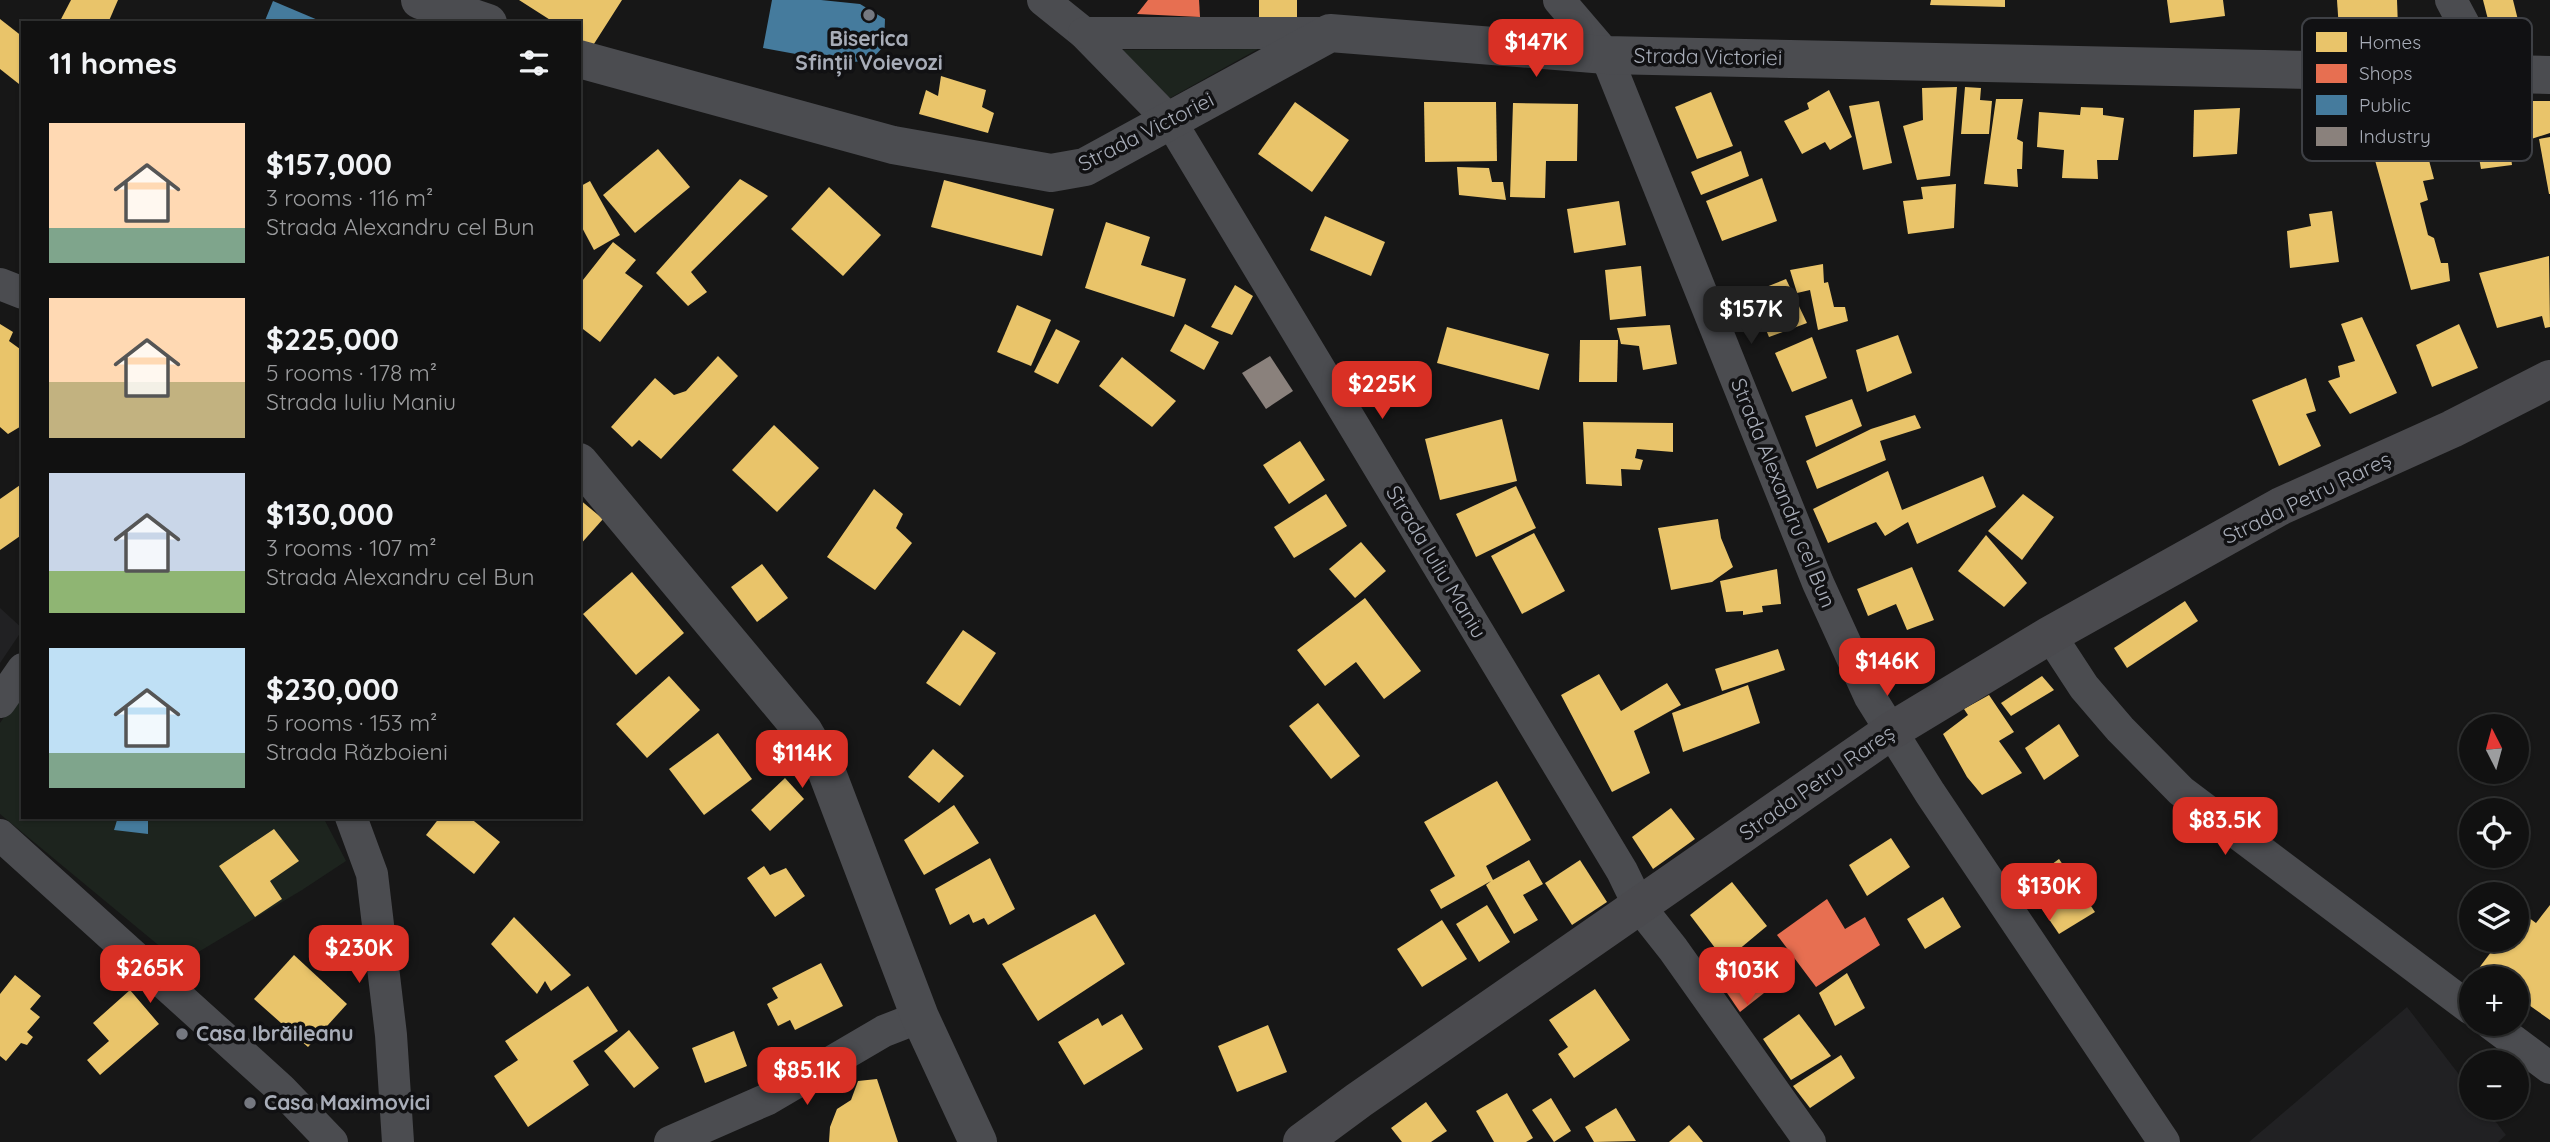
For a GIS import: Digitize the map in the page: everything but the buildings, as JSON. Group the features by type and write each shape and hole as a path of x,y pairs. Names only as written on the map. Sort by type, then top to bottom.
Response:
{"main road":[{"name":"Strada Petru Rareș","path":"1302,1142 1891,731 2050,635 2281,506 2452,429 2550,379"}],"street":[{"path":"421,21 420,0 482,21"},
{"name":"Strada Iuliu Maniu","path":"1043,0 1084,33 1171,122 1622,871 1639,906 1673,948 1810,1142"},
{"name":"Strada Alexandru cel Bun","path":"1559,0 1606,55 1818,583 1870,697 2164,1142"},
{"path":"2451,0 2461,18"},
{"path":"1084,33 1330,33"},
{"name":"Strada Victoriei","path":"581,60 892,145 1051,173 1086,167 1330,33 1606,55 2302,69"},
{"name":"Strada Victoriei","path":"2532,74 2550,75"},
{"path":"0,284 21,292"},
{"path":"581,464 804,732 826,770 920,1017 978,1142"},
{"path":"2050,635 2084,687 2120,729 2181,790 2459,1000"},
{"path":"0,702 21,672"},
{"path":"352,819 372,874 391,1035 398,1142"},
{"path":"0,835 281,1089 332,1142"},
{"path":"670,1142 768,1099 884,1031 920,1017"},
{"path":"2507,1036 2550,1068"}],"shaded area":[{"path":"1258,49 1170,98 1120,50"},
{"path":"0,608 21,627 21,632 0,663"},
{"path":"21,693 21,819 324,819 346,861 180,963 0,814 0,723"},
{"path":"2407,1007 2459,1074 2459,1120 2494,1120 2506,1135 2498,1142 2249,1142"}],"place":[{"name":"Biserica Sfinții Voievozi","path":"869,15"},
{"name":"Casa Ibrăileanu","path":"182,1034"},
{"name":"Casa Maximovici","path":"250,1103"}]}
